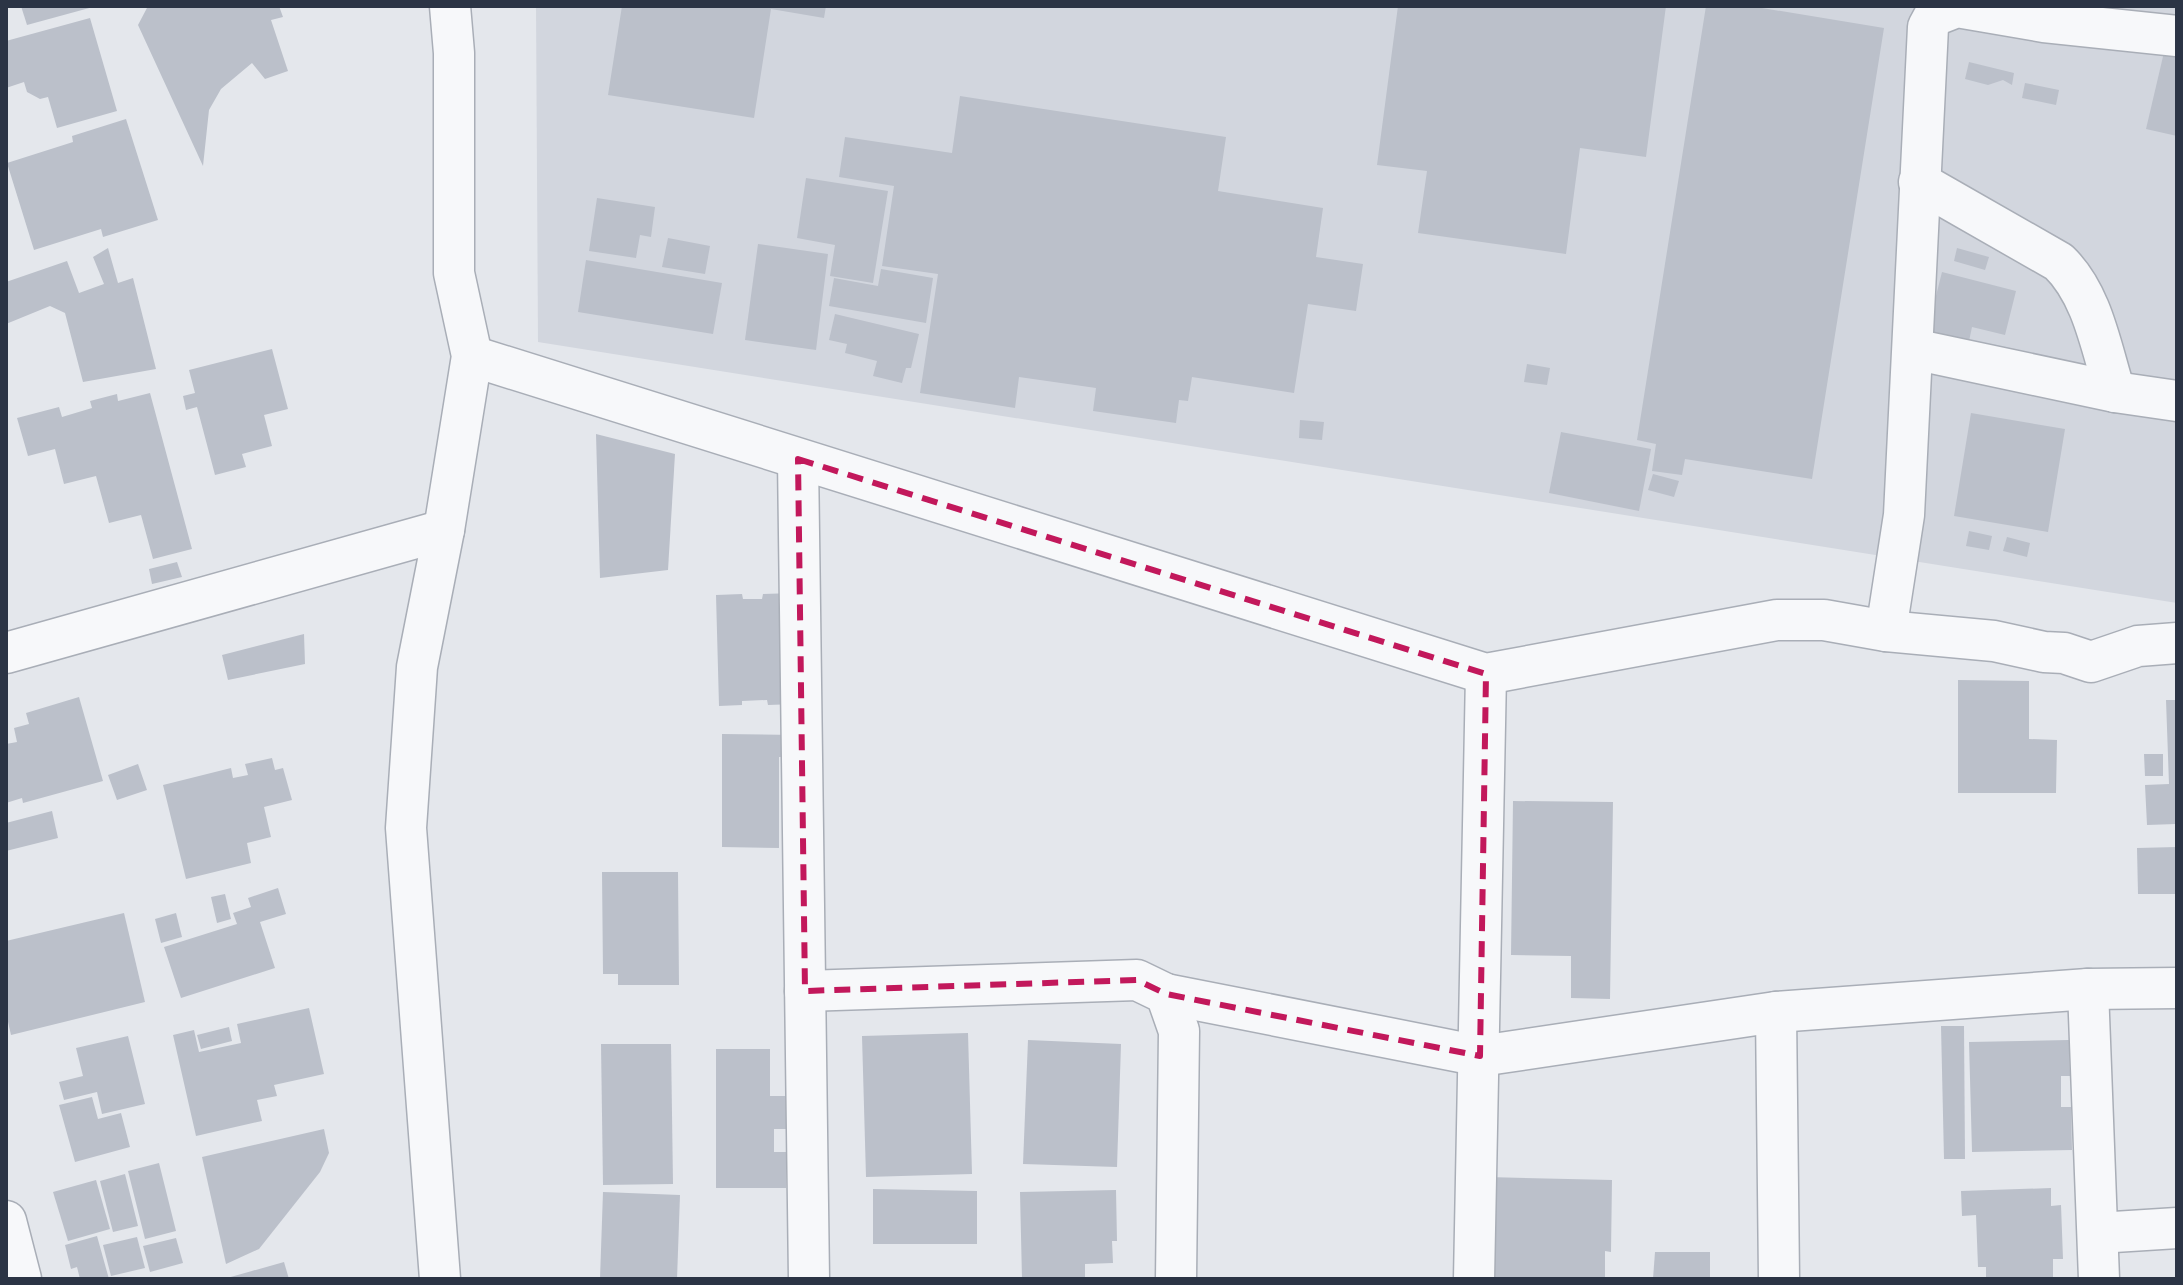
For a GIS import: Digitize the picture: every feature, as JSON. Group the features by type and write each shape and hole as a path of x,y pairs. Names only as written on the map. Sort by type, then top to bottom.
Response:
{"street":[{"path":"440,1279 406,828 417,667 444,530 472,356 454,273 454,53 450,6"},
{"path":"1886,631 1904,515 1928,27 1934,16 1957,7 2044,22 2177,36"},
{"path":"1919,182 2059,262 2073,276 2085,300 2115,392"},
{"path":"1913,349 2115,392 2177,401"},
{"path":"472,356 1486,674 1777,620 1824,620 1886,631 1994,641 2064,653 2091,662 2138,646 2177,643"},
{"path":"798,459 809,1279"},
{"path":"8,645 444,530"},
{"path":"1474,1279 1486,674"},
{"path":"805,991 1137,980 1166,994 1480,1056 1776,1012 2088,989 2177,988"},
{"path":"2088,989 2099,1279"},
{"path":"1166,994 1179,1031 1176,1279"},
{"path":"1776,1012 1779,1279"},
{"path":"6,1221 21,1279"},
{"path":"2098,1233 2177,1228"}],"highlighted area":[{"path":"798,459 1486,674 1480,1056 1166,994 1137,980 805,991"}],"shaded area":[{"path":"536,6 2177,6 2177,603 538,342"}],"building":[{"path":"21,6 93,6 93,7 27,25"},
{"path":"148,6 279,6 283,17 271,20 288,71 265,79 252,63 221,89 209,110 203,166 138,25"},
{"path":"622,6 826,6 824,18 771,9 754,118 608,95"},
{"path":"1398,6 1666,6 1646,157 1580,148 1566,254 1418,233 1427,171 1377,165"},
{"path":"1706,6 1750,6 1884,28 1812,479 1685,459 1682,475 1652,471 1656,444 1637,440"},
{"path":"90,18 117,111 57,128 48,97 40,99 27,92 24,82 6,88 6,41"},
{"path":"2165,48 2177,50 2177,136 2146,129"},
{"path":"1969,62 2014,73 2012,85 2003,80 1988,85 1965,79"},
{"path":"2025,83 2059,90 2056,105 2022,98"},
{"path":"960,96 1226,137 1218,191 1323,208 1316,257 1363,264 1356,311 1308,304 1294,393 1192,377 1188,401 1179,400 1176,423 1093,411 1096,388 1019,377 1015,408 920,393 938,274 882,266 894,186 839,177 845,137 952,153"},
{"path":"126,119 158,220 103,237 101,229 34,250 7,163 73,142 72,136"},
{"path":"806,178 888,191 873,283 830,276 835,245 797,238"},
{"path":"597,198 655,207 651,237 640,235 636,258 589,251"},
{"path":"668,238 710,246 705,274 662,267"},
{"path":"758,244 828,254 816,350 745,340"},
{"path":"108,248 118,283 133,278 156,369 83,382 65,313 50,306 6,324 6,282 67,261 79,293 104,284 93,257"},
{"path":"1957,248 1989,257 1985,270 1954,261"},
{"path":"586,260 722,283 713,334 578,312"},
{"path":"881,269 933,278 926,323 829,306 834,278 878,286"},
{"path":"1942,272 2016,291 2005,335 1972,327 1968,346 1926,336"},
{"path":"835,314 919,334 911,368 906,368 902,383 873,376 877,361 845,353 847,344 829,340"},
{"path":"272,349 288,409 264,415 272,446 242,454 246,467 215,475 197,407 186,410 183,396 195,393 189,370"},
{"path":"1527,364 1550,368 1547,385 1524,382"},
{"path":"150,393 192,549 153,559 141,515 109,523 96,476 64,484 55,449 28,456 17,418 59,407 62,417 92,408 90,401 117,394 118,401"},
{"path":"1971,413 2065,429 2048,532 1954,516"},
{"path":"1300,420 1324,422 1322,440 1299,438"},
{"path":"1561,432 1651,449 1639,511 1549,493"},
{"path":"596,434 675,454 668,570 600,578"},
{"path":"1653,474 1679,481 1674,497 1648,490"},
{"path":"1969,531 1992,536 1989,550 1966,546"},
{"path":"2007,537 2030,543 2027,557 2003,551"},
{"path":"177,562 182,577 152,584 149,569"},
{"path":"794,593 796,704 768,705 767,700 719,706 716,595 742,594 743,599 762,599 763,594"},
{"path":"304,634 305,664 228,680 222,655"},
{"path":"1958,680 2029,681 2029,739 2057,740 2056,793 1958,793"},
{"path":"79,697 103,781 23,803 22,798 6,803 6,744 17,742 14,728 29,724 26,713"},
{"path":"2166,700 2177,700 2177,818 2176,824 2147,825 2145,785 2169,784"},
{"path":"722,734 795,735 795,757 779,757 779,848 722,847"},
{"path":"2144,754 2163,754 2163,776 2145,776"},
{"path":"272,758 275,770 283,768 292,800 264,807 271,837 247,843 251,863 186,879 163,785 231,768 233,778 248,775 245,764"},
{"path":"138,764 147,790 117,800 108,775"},
{"path":"1513,801 1613,802 1610,999 1571,998 1571,956 1511,955"},
{"path":"52,811 58,838 6,851 6,823"},
{"path":"2177,847 2177,894 2138,894 2137,848"},
{"path":"602,872 678,872 679,985 618,985 618,974 603,974"},
{"path":"278,888 286,914 260,922 275,968 181,998 164,947 237,924 233,913 251,907 248,898"},
{"path":"225,894 231,919 217,923 211,897"},
{"path":"124,913 145,1002 11,1035 6,1013 6,941"},
{"path":"176,913 182,937 161,943 155,919"},
{"path":"309,1008 324,1074 274,1085 277,1096 257,1100 262,1121 196,1136 173,1035 194,1030 199,1052 241,1043 237,1024"},
{"path":"1941,1026 1964,1026 1965,1159 1944,1159"},
{"path":"229,1027 232,1041 201,1049 197,1035"},
{"path":"968,1033 972,1174 866,1177 862,1036"},
{"path":"128,1036 145,1104 102,1114 97,1092 64,1100 59,1082 83,1076 76,1048"},
{"path":"1028,1040 1121,1044 1117,1167 1023,1164"},
{"path":"2069,1040 2070,1076 2061,1076 2061,1107 2071,1107 2072,1150 1972,1152 1969,1042"},
{"path":"601,1044 671,1044 673,1184 603,1185"},
{"path":"716,1049 770,1049 770,1096 790,1096 790,1129 774,1129 774,1152 786,1152 786,1188 716,1188"},
{"path":"92,1097 98,1119 121,1113 130,1147 75,1162 59,1105"},
{"path":"324,1129 329,1153 320,1172 259,1249 226,1264 202,1157"},
{"path":"159,1163 176,1231 145,1239 128,1171"},
{"path":"125,1174 138,1226 113,1232 100,1181"},
{"path":"1487,1177 1612,1180 1611,1252 1605,1251 1605,1279 1485,1279"},
{"path":"96,1180 110,1229 68,1241 53,1192"},
{"path":"2051,1188 2051,1206 2061,1205 2063,1259 2053,1259 2053,1279 1986,1279 1986,1267 1978,1267 1976,1215 1962,1216 1961,1191"},
{"path":"873,1189 977,1191 977,1244 873,1244"},
{"path":"1116,1190 1117,1241 1112,1241 1113,1263 1085,1264 1085,1279 1022,1279 1020,1192"},
{"path":"603,1192 680,1195 677,1279 600,1279"},
{"path":"97,1236 109,1279 80,1279 77,1267 71,1269 65,1245"},
{"path":"137,1237 145,1268 111,1276 103,1245"},
{"path":"176,1238 183,1263 150,1272 143,1246"},
{"path":"1655,1252 1710,1252 1710,1279 1653,1279"},
{"path":"284,1262 289,1279 227,1279 227,1278"}]}
